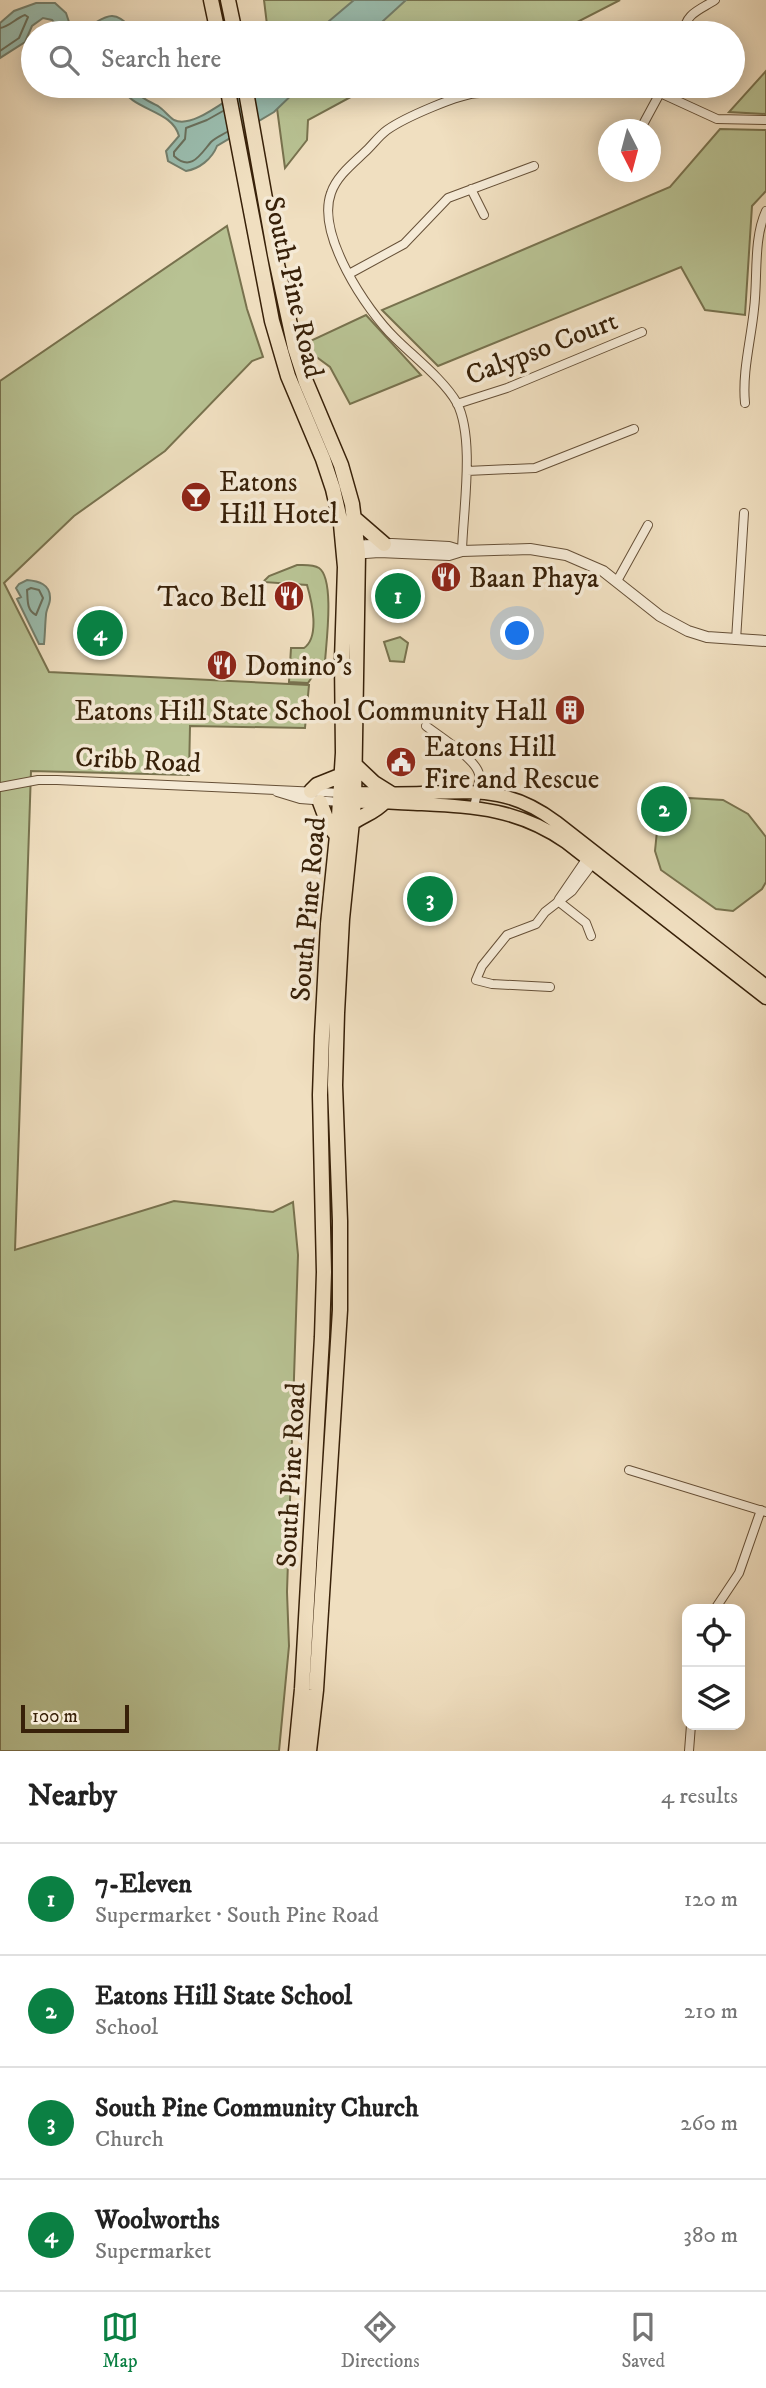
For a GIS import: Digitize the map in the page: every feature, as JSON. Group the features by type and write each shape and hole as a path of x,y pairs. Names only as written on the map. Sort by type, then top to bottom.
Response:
{"highway":[{"path":"211,0 215,21"},
{"path":"228,0 232,21"},
{"name":"South Pine Road","path":"229,98 276,335 288,376 329,474 351,550 355,765 338,836 329,912 320,1095 324,1272 322,1337 303,1676 296,1751"},
{"name":"South Pine Road","path":"247,98 295,348 306,382 341,465 354,518 342,775 352,823 344,896 335,1085 340,1221 339,1330 316,1687 309,1751"},
{"path":"354,518 384,544"},
{"path":"352,823 377,810 387,797 355,765"},
{"path":"338,836 329,826 316,796 317,785 342,775"}],"main road":[{"path":"347,797 478,791 510,798 544,813 766,986"},
{"path":"387,797 474,807 533,822 590,861 766,998"}],"street":[{"path":"686,21 715,0"},
{"path":"453,98 388,130 338,180 328,201 337,250 364,302 380,323 442,384 457,404 463,425 467,471 462,551"},
{"path":"646,119 657,98"},
{"path":"671,98 717,120 766,120"},
{"path":"349,274 404,244 448,198 534,166"},
{"path":"471,189 484,215"},
{"path":"745,402 744,389 761,220 766,211"},
{"name":"Calypso Court","path":"457,404 507,388 642,332"},
{"path":"467,471 535,468 634,429"},
{"path":"736,640 744,513"},
{"path":"617,581 648,525"},
{"path":"351,550 384,544 449,547 462,551"},
{"path":"351,550 449,555 462,551 546,551 585,562 617,581 672,624 707,637 766,641"},
{"path":"426,726 472,762 478,771 478,791 474,807"},
{"name":"Cribb Road","path":"0,787 38,780 57,780 347,797"},
{"name":"Cribb Road","path":"274,791 293,798 347,797"},
{"path":"550,987 492,984 477,980 482,966 507,935 536,924 572,891 590,861"},
{"path":"558,901 586,923 591,936"},
{"path":"629,1469 763,1511 739,1573 718,1604"},
{"path":"689,1751 691,1730"}],"green space":[{"path":"264,0 620,0 579,21 267,21"},
{"path":"766,71 766,114 729,112 742,98 745,98 745,94"},
{"path":"276,98 349,98 308,120 307,140 285,168"},
{"path":"720,129 766,130 766,191 752,206 745,315 705,310 681,267 438,366 382,310 670,187"},
{"path":"227,226 247,309 263,357 252,361 165,451 74,516 4,583 49,672 309,685 305,728 190,726 189,775 31,771 15,1250 174,1201 273,1212 293,1202 298,1255 287,1592 289,1646 279,1751 0,1751 0,381"},
{"path":"366,315 421,375 350,404 330,367 307,350 306,343"},
{"path":"297,565 319,568 327,585 325,662 323,671 312,677 308,683 289,682 291,648 304,648 312,636 313,619 307,585 263,582 269,576"},
{"path":"400,637 408,643 404,662 390,661 384,642"},
{"path":"689,798 723,800 748,814 766,837 766,882 762,889 733,911 716,909 661,870 655,851 657,831 669,811"}],"water":[{"path":"354,0 406,0 383,21 329,21"},
{"path":"36,3 55,3 66,13 69,21 43,18 39,21 21,21 21,45 0,58 0,23 14,11"},
{"path":"110,16 124,21 98,21"},
{"path":"130,98 144,98 174,120 183,122 203,115 231,98 289,98 274,112 217,146 204,163 186,171 168,161 166,151 179,136 175,127 160,115"},
{"path":"27,580 43,584 50,594 44,644 39,644 17,599 21,597 16,588"}],"place":[{"name":"Eatons Hill Hotel","path":"196,497"},
{"name":"Baan Phaya","path":"446,577"},
{"name":"Taco Bell","path":"289,596"},
{"name":"7-Eleven","path":"398,596"},
{"name":"Woolworths","path":"100,633"},
{"name":"Domino's","path":"222,665"},
{"name":"Eatons Hill State School Community Hall","path":"570,710"},
{"name":"Eatons Hill Fire and Rescue","path":"401,762"},
{"name":"Eatons Hill State School","path":"664,809"},
{"name":"South Pine Community Church","path":"430,899"}]}
